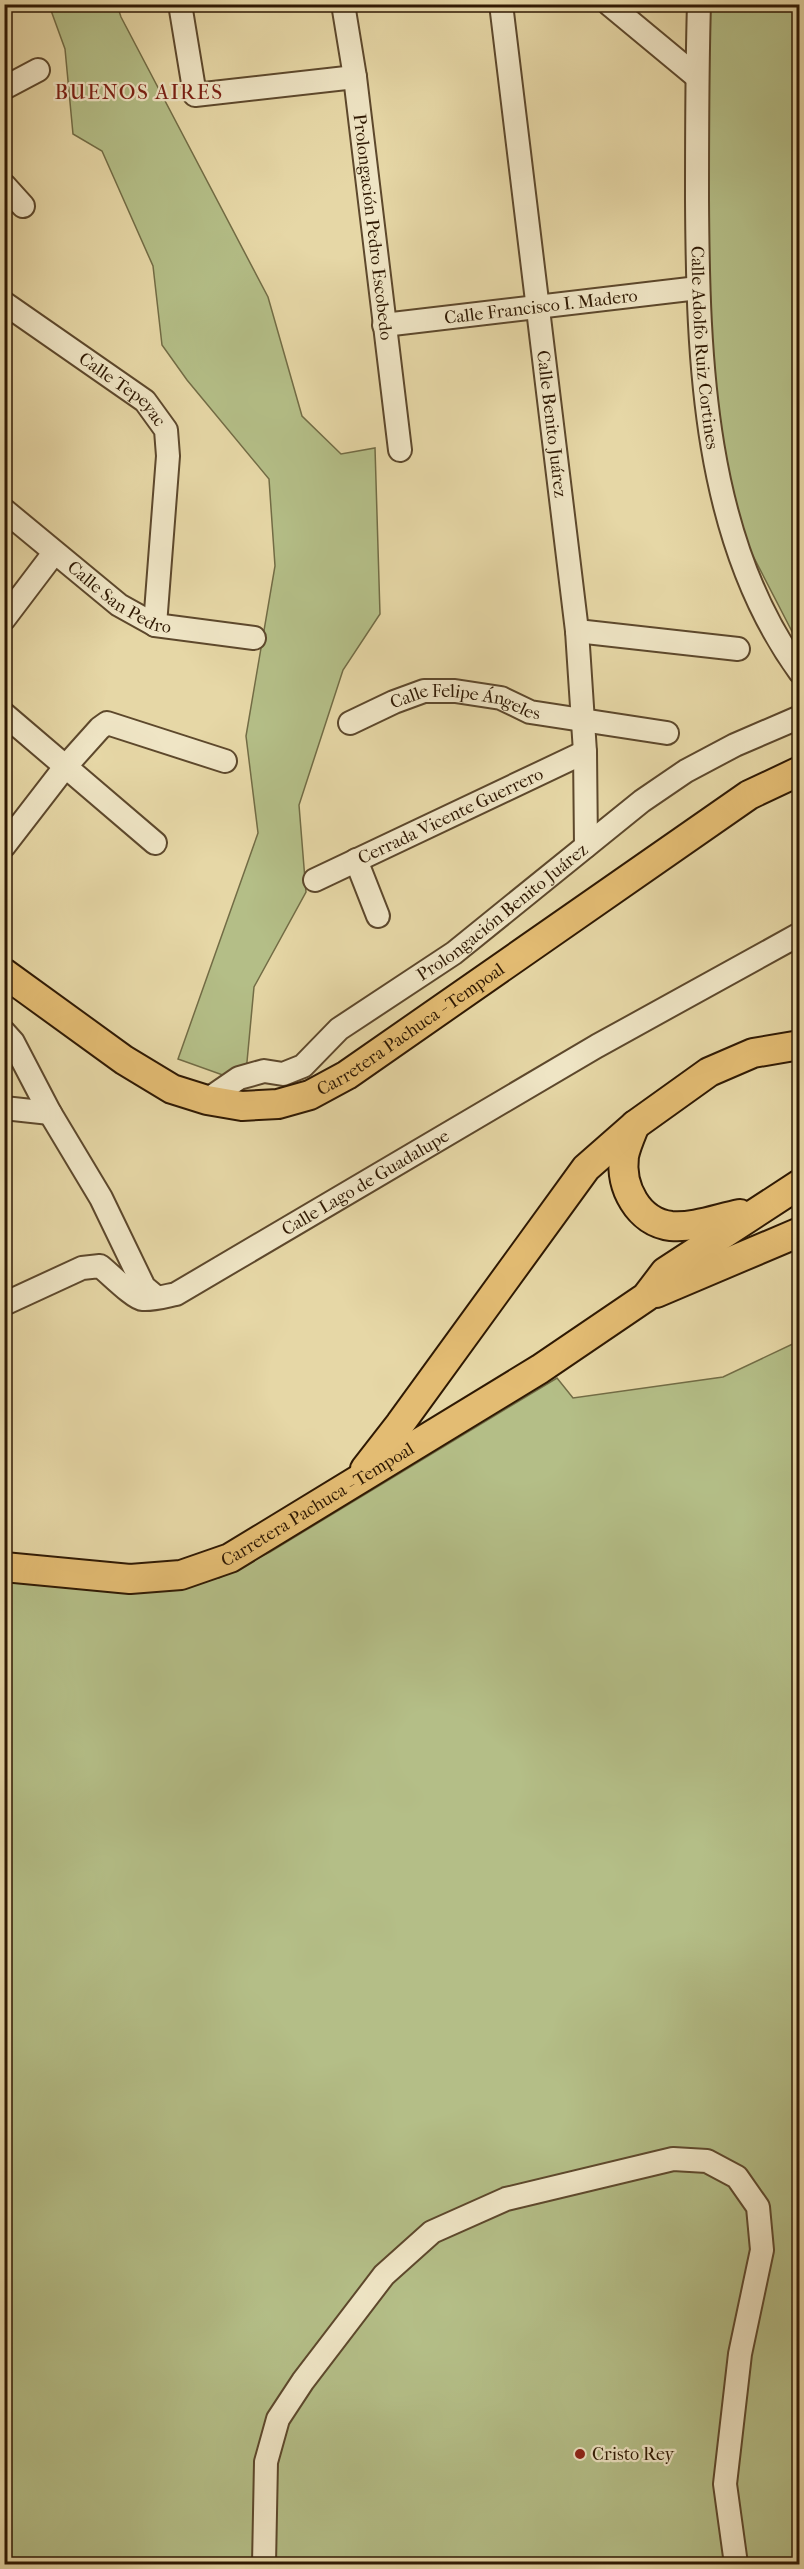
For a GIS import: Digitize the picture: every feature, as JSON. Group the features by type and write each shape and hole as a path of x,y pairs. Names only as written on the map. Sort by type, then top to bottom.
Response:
{"main road":[{"name":"Carretera Pachuca - Tempoal","path":"4,973 124,1060 172,1089 207,1100 242,1106 278,1104 310,1095 347,1076 749,795 800,771"},
{"path":"354,1482 400,1425 586,1168 635,1125 709,1072 753,1053 800,1045"},
{"path":"635,1125 624,1156 625,1177 629,1196 641,1211 654,1221 671,1226 691,1225 757,1210"},
{"name":"Carretera Pachuca - Tempoal","path":"4,1567 130,1579 181,1575 230,1558 540,1370 646,1297 665,1272 800,1184"},
{"path":"646,1297 800,1232"}],"street":[{"path":"180,4 195,95 354,77"},
{"name":"Prolongación Pedro Escobedo","path":"344,4 400,450"},
{"name":"Calle Benito Juárez","path":"501,4 577,631 584,722 586,846"},
{"path":"609,4 697,77"},
{"name":"Calle Adolfo Ruiz Cortines","path":"699,4 698,288 710,432 729,521 759,607 779,644 800,672"},
{"path":"4,88 38,70"},
{"path":"4,185 22,206"},
{"name":"Calle Francisco I. Madero","path":"384,325 698,288"},
{"name":"Calle Tepeyac","path":"4,303 145,400 166,430 168,456 155,625"},
{"name":"Calle San Pedro","path":"4,510 119,605 155,625 254,638"},
{"path":"4,619 54,553"},
{"path":"577,631 738,649"},
{"name":"Calle Felipe Ángeles","path":"350,723 394,702 424,692 455,691 501,698 530,711 584,722 667,733"},
{"path":"4,714 154,843"},
{"name":"Prolongación Benito Juárez","path":"207,1100 238,1078 264,1071 283,1074 303,1066 339,1029 453,953 642,801 686,771 735,745 800,717"},
{"path":"4,846 65,767 107,723 225,761"},
{"name":"Cerrada Vicente Guerrero","path":"315,880 585,752"},
{"path":"356,860 378,916"},
{"name":"Calle Lago de Guadalupe","path":"156,1297 176,1294 597,1046 800,934"},
{"path":"4,1032 13,1042 50,1113 101,1198 144,1287 156,1297"},
{"path":"4,1108 50,1113"},
{"path":"4,1304 82,1268 100,1266 121,1282 132,1295 141,1299 156,1297"},
{"path":"264,2565 266,2462 278,2419 303,2381 384,2276 432,2232 506,2199 673,2158 707,2161 737,2177 758,2207 762,2250 740,2354 725,2484 736,2565"}],"green space":[{"path":"49,5 117,5 121,17 268,297 302,416 341,454 375,448 380,614 343,670 299,805 306,892 254,987 245,1083 178,1059 258,833 246,736 275,566 269,479 187,380 162,345 153,266 102,151 73,134 65,49"},
{"path":"698,5 799,5 799,645 735,521 702,352"},
{"path":"799,1341 799,2564 5,2564 4,1582 132,1589 219,1578 270,1552 557,1378 573,1398 723,1377"}],"place":[{"name":"Cristo Rey","path":"580,2454"}],"district":[{"name":"BUENOS AIRES","path":"139,92"}]}
